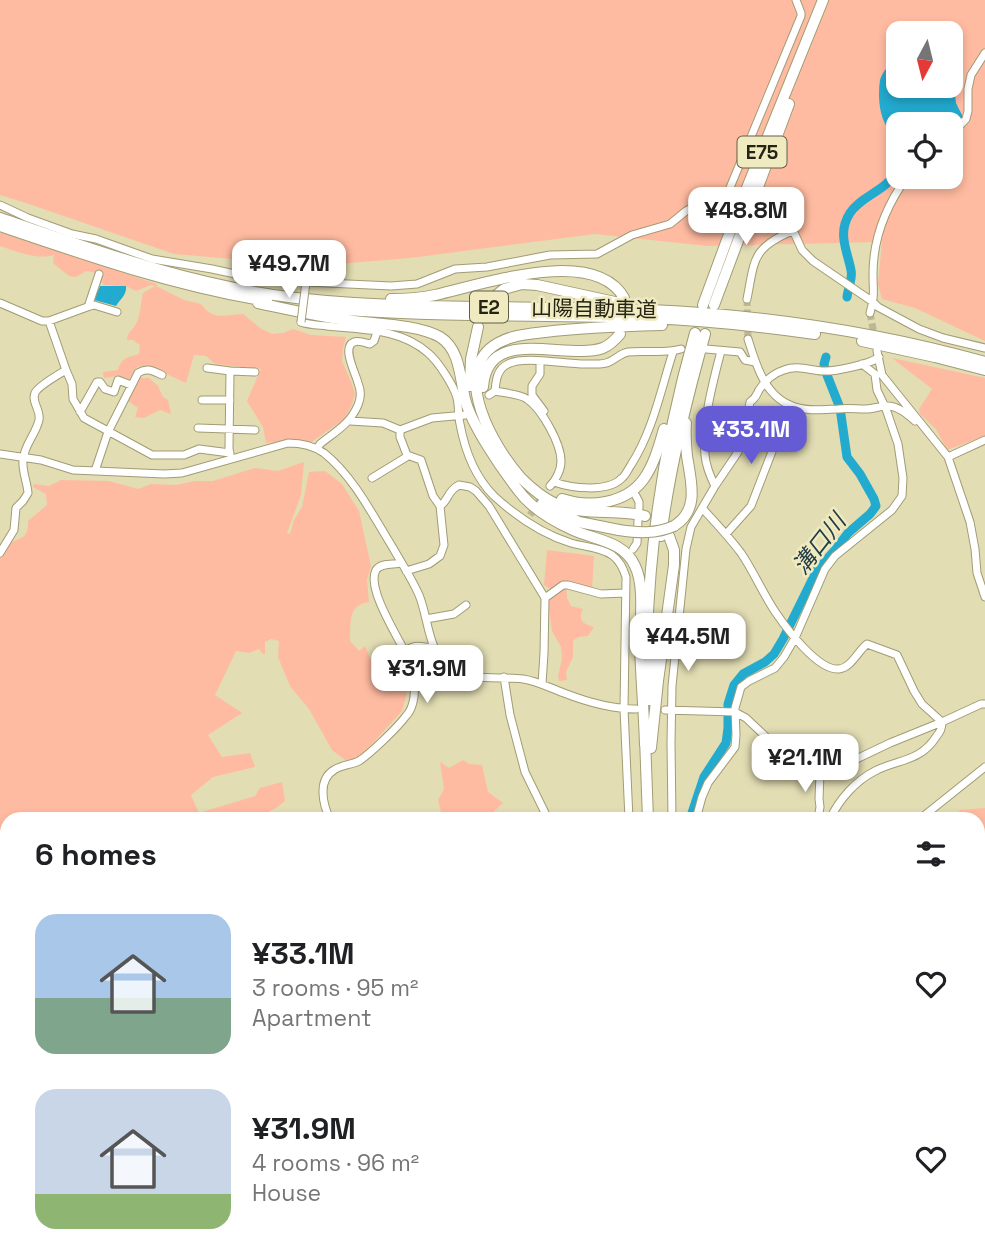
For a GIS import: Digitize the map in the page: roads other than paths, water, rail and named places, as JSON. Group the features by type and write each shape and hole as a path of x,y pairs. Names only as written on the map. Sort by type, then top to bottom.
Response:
{"highway":[{"name":"E75","path":"823,0 738,210 708,305 828,0"},
{"name":"山陽自動車道","path":"0,218 111,256 174,274 222,286 294,298 369,305 665,311 759,319 901,342 985,362"},
{"name":"山陽自動車道","path":"0,226 167,280 265,301 369,312 648,318 753,326 865,342 985,370"},
{"path":"294,298 417,298 515,275 566,272 589,274 607,280 615,285 624,298"},
{"path":"167,280 196,289 326,317 422,330 444,340 454,352 467,405 511,473 522,496 548,517 571,529 615,545 629,556 635,565 639,583 648,812"},
{"path":"493,298 509,286 529,284 603,301 665,311"},
{"path":"486,434 478,400 477,373 482,358 492,346 507,339 603,327 682,324 753,326"},
{"path":"478,327 472,347 470,380 472,403 486,434"},
{"path":"511,473 558,498 577,503 607,502 631,492 644,479 652,465 685,356 700,333"},
{"path":"486,434 483,385 487,369 498,356 524,348 593,350 609,345 620,334"},
{"path":"511,473 537,501 561,515 589,525 620,530 665,530 685,516 692,497 687,451 689,403 685,356"},
{"path":"648,812 655,586 665,530 667,443 685,356"},
{"path":"511,473 564,507 586,512 628,512 641,515"},
{"path":"645,745 648,621 665,530"},
{"path":"649,766 673,576 674,550 665,530"}],"street":[{"path":"0,205 72,234 96,239 152,259 263,281 408,285 425,282 455,269 487,267 550,255 597,254 632,235 670,224 695,206 713,203 733,192 801,16 796,0"},
{"path":"963,122 968,111 971,75 985,53"},
{"path":"870,313 874,293 877,238 898,189"},
{"path":"733,192 783,214 790,222 802,250 813,261 878,307 919,329 985,348"},
{"path":"747,299 755,258 774,239 794,230"},
{"path":"90,306 99,274"},
{"path":"306,282 300,322 394,333 430,354 457,397 470,458 479,478 509,510 561,539 601,550 622,563 626,577 629,632 624,709 629,812"},
{"path":"0,303 42,321 94,305 117,312"},
{"path":"49,321 72,384 73,399 89,422 152,455 184,455 199,449 231,456"},
{"path":"317,449 350,421 359,403 360,393 349,357 349,346 357,341 370,344 377,332"},
{"path":"748,339 765,383 790,405 813,410 869,409 885,406 898,408 927,430"},
{"path":"706,349 740,352 745,360 755,362"},
{"path":"715,486 708,470 705,443 710,397 720,351"},
{"path":"540,362 540,374 532,386 532,395 547,416 561,459 560,468 552,484 603,488 625,481 685,356 625,352 609,362 599,364 521,361 509,363 500,369 492,393 527,398 546,418"},
{"path":"672,812 669,710 686,549 691,527 738,452 750,402 774,375 790,368 826,371 862,364 876,360 878,354 882,375 948,457 970,522 977,573 985,597"},
{"path":"698,812 709,783 734,747 735,712 740,687 775,668 795,638 825,569 835,556 892,510 902,496 903,478 898,444 877,390 875,374 862,364"},
{"path":"207,368 255,372"},
{"path":"95,471 108,432 138,373 144,369 162,375"},
{"path":"0,553 14,530 16,508 27,497 23,456 39,420 34,394 38,388 66,370"},
{"path":"230,371 231,456"},
{"path":"80,412 97,382 114,392 118,380 131,385"},
{"path":"202,400 230,400"},
{"path":"726,534 751,506 790,405"},
{"path":"350,421 383,423 400,430 432,418 462,416"},
{"path":"198,428 256,430"},
{"path":"400,430 408,456"},
{"path":"948,457 985,440"},
{"path":"0,454 23,456 68,469 174,474 231,456 288,443 317,449 354,486 406,571 419,595 434,648 441,660 456,671 473,676 527,679 590,702 636,709"},
{"path":"372,478 408,456 421,460 433,496 440,506 444,545 442,552 429,564 406,571"},
{"path":"476,491 484,484"},
{"path":"440,506 453,488 459,485 476,491 489,506 545,598 541,684"},
{"path":"633,549 637,543 641,515 636,496"},
{"path":"702,508 726,534 752,570 775,612 811,654 831,668 840,669 846,667 867,644 897,655 922,704 942,722 942,728 929,747 918,756 874,772 846,794 834,812"},
{"path":"328,812 324,796 326,777 335,769 354,763 367,754 411,709 415,693 414,675 405,651 382,608 375,574 377,569 384,565 401,563"},
{"path":"545,598 563,585 601,594 625,593"},
{"path":"426,620 454,614 466,606"},
{"path":"669,633 678,634"},
{"path":"405,651 419,645 434,648"},
{"path":"504,677 510,715 525,772 545,812"},
{"path":"669,710 735,712 746,718 800,769 816,775 985,704"},
{"path":"929,812 985,767"},
{"path":"819,812 820,773"}],"water":[{"path":"886,70 886,98 955,98 960,112 886,112 886,126 879,96"},
{"path":"100,286 126,286 126,289 116,306 94,300"}],"waterway":[{"name":"溝口川","path":"847,297 851,273 844,242 846,220 855,207 886,184"},
{"name":"溝口川","path":"692,812 704,777 726,743 728,704 734,685 743,674 774,654 817,570 848,533 876,506 860,474 847,457 840,408 825,370 826,357"}],"tunnel":[{"path":"747,299 748,339"},
{"path":"870,313 875,339"},
{"path":"530,515 550,486"},
{"path":"632,632 668,633"}]}
